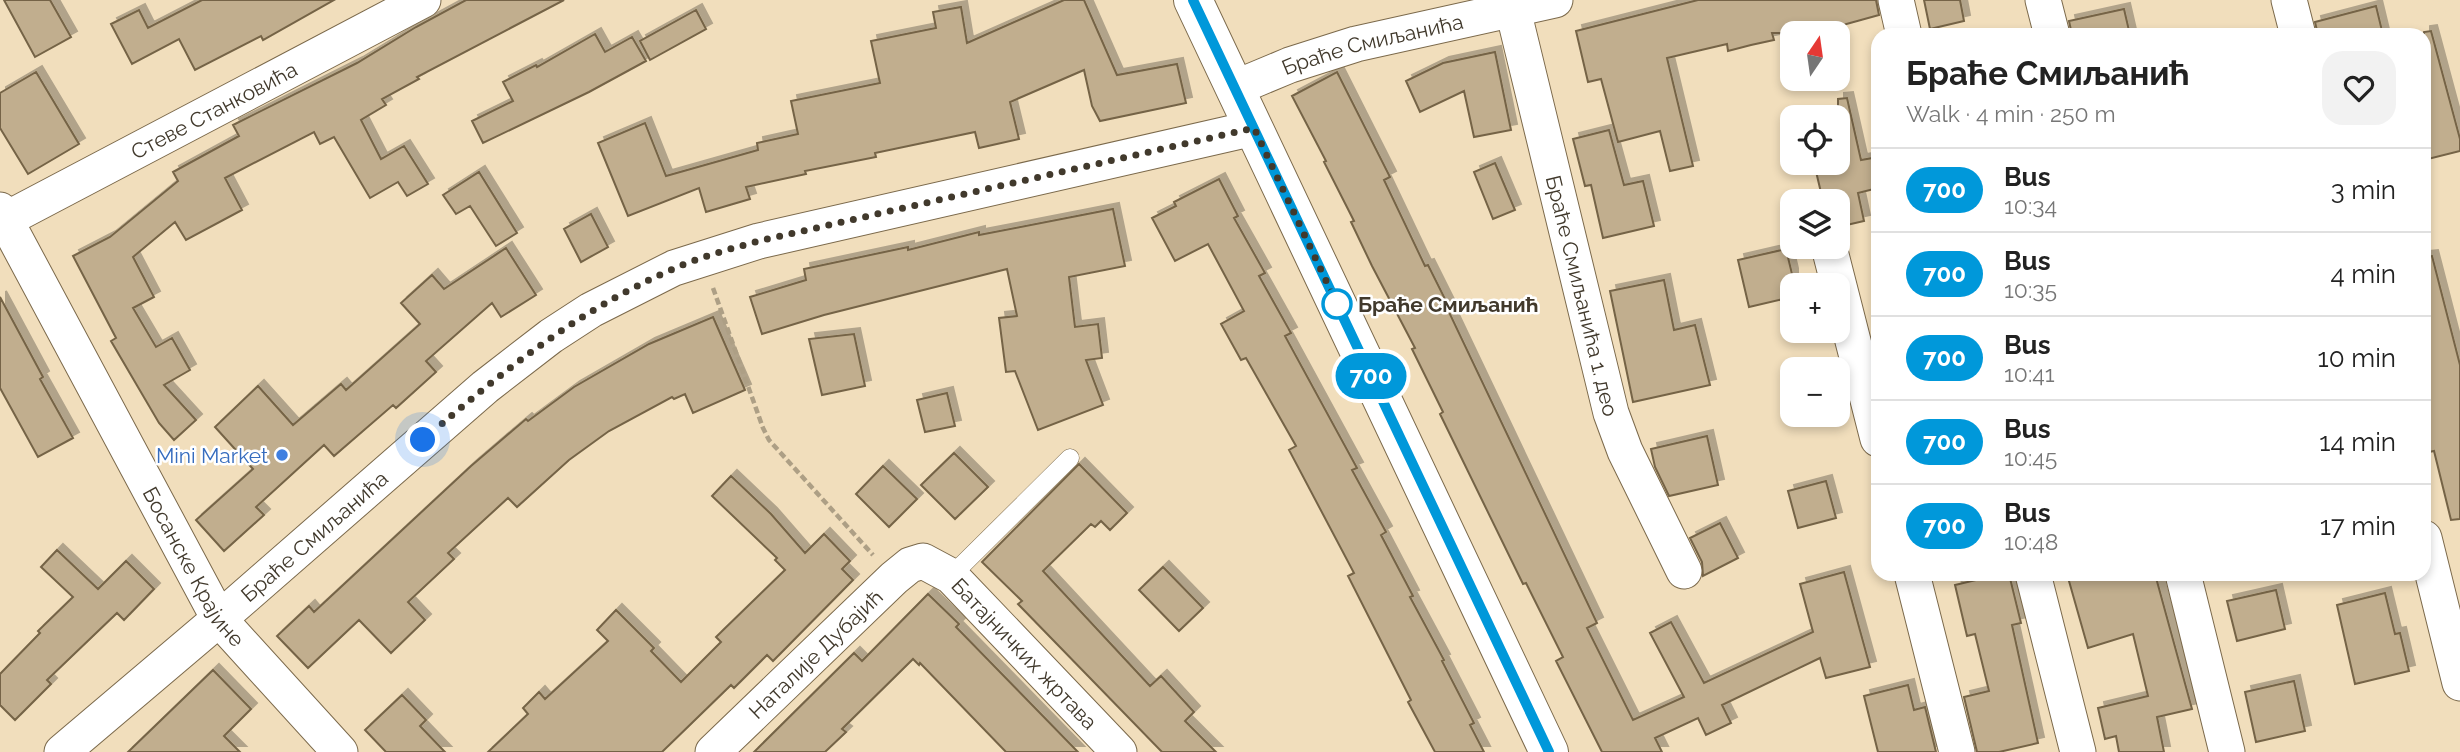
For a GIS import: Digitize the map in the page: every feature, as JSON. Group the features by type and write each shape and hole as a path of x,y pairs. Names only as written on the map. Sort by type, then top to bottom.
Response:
{"street":[{"name":"Стеве Станковића","path":"3,215 422,0"},
{"path":"1193,0 1549,752"},
{"name":"Браће Смиљанића","path":"1236,88 1290,65 1356,44 1499,8 1555,0"},
{"path":"1896,0 1902,28"},
{"path":"2043,0 2050,28"},
{"path":"2289,0 2296,28"},
{"name":"Браће Смиљанића 1. део","path":"1499,8 1611,413 1625,451 1685,571"},
{"name":"Браће Смиљанића","path":"62,752 485,387 551,336 632,288 703,257 759,241 1254,128"},
{"name":"Босанске Крајине","path":"3,215 219,619 340,752"},
{"path":"1832,259 1871,412"},
{"path":"2431,566 2460,683"},
{"name":"Наталије Дубајић","path":"713,752 923,572"},
{"name":"Батајничких жртава","path":"923,572 1119,752"},
{"path":"1914,581 1957,752"},
{"path":"2035,581 2078,752"},
{"path":"2185,581 2227,752"}],"lane":[{"path":"923,572 1070,458"}],"path":[{"path":"703,257 762,428 769,440 923,572"}],"building":[{"path":"4,0 50,0 71,37 35,57"},
{"path":"202,0 334,0 263,40 261,36 195,70 179,39 132,64 111,24 139,10 148,28"},
{"path":"466,0 564,0 417,77 419,79 382,99 386,105 361,120 381,159 404,146 428,184 407,196 398,182 370,198 334,137 320,144 314,132 225,178 242,210 186,240 175,222 133,257 154,297 133,308 156,347 172,338 190,370 164,385 196,420 174,440 159,423 111,341 116,338 73,256 110,237 178,181 173,172 239,136 233,125 357,63"},
{"path":"1064,0 1084,0 1117,75 1177,64 1186,103 1100,121 1092,106 1084,70 1010,102 1019,139 979,148 975,132 875,153 876,157 805,171 806,174 746,187 750,199 706,212 699,188 628,216 598,143 645,123 666,176 758,150 757,143 798,134 791,101 880,83 871,41 936,28 933,12 961,7 967,43"},
{"path":"1698,0 1876,0 1879,15 1850,23 1780,21 1780,33 1772,33 1774,40 1728,51 1727,44 1667,58 1693,166 1670,171 1660,131 1618,142 1601,79 1588,82 1576,31"},
{"path":"1924,0 1960,0 1964,21 1930,28"},
{"path":"2376,6 2381,28 2316,28 2315,22"},
{"path":"2124,9 2128,28 2070,28 2069,21"},
{"path":"696,10 706,29 650,60 640,41"},
{"path":"2431,31 2460,139 2460,151 2431,158"},
{"path":"595,34 605,52 632,37 646,61 483,143 472,121 513,101 503,82 536,65 537,67"},
{"path":"1495,52 1511,130 1474,137 1464,91 1420,112 1406,81 1443,63"},
{"path":"36,72 79,144 28,174 0,128 0,93"},
{"path":"1337,72 1390,177 1384,180 1425,266 1428,265 1449,307 1447,308 1597,623 1587,628 1633,720 1684,697 1650,633 1671,622 1704,683 1813,632 1800,584 1844,572 1870,667 1826,678 1820,658 1722,705 1731,723 1706,735 1698,718 1655,738 1662,752 1602,752 1556,661 1563,657 1526,583 1523,584 1440,414 1443,412 1412,349 1415,348 1372,266 1351,222 1354,221 1324,162 1326,161 1292,96"},
{"path":"1847,98 1849,105 1838,105 1838,99"},
{"path":"1850,111 1861,160 1871,158 1871,190 1858,193 1864,221 1850,224 1850,189 1820,189 1817,175 1850,175"},
{"path":"1609,130 1624,185 1643,181 1654,226 1603,238 1591,185 1585,186 1573,139"},
{"path":"1495,163 1515,210 1493,219 1474,172"},
{"path":"479,172 517,233 496,246 470,206 456,214 443,195"},
{"path":"1219,179 1238,216 1234,218 1265,273 1259,276 1291,333 1285,336 1357,468 1352,470 1386,532 1381,535 1474,723 1470,725 1484,752 1435,752 1348,576 1354,573 1289,450 1296,446 1246,358 1241,360 1221,324 1244,311 1208,244 1175,261 1152,218 1176,206 1174,202"},
{"path":"1113,209 1125,266 1069,277 1075,327 1098,324 1102,358 1086,360 1103,405 1038,430 1015,371 1006,372 999,318 1017,316 1007,269 824,315 762,334 750,297 806,280 804,269 908,247 908,250 979,232 979,235"},
{"path":"591,214 608,247 581,262 564,229"},
{"path":"506,248 536,295 501,317 492,303 426,361 436,372 396,408 393,405 334,456 324,445 256,507 264,515 224,551 196,520 253,469 215,427 258,386 293,425 341,384 346,390 420,324 401,303 432,275 444,289"},
{"path":"1780,250 1780,259 1788,259 1792,273 1780,273 1780,300 1749,307 1738,260"},
{"path":"2431,256 2460,365 2460,519 2451,520 2434,451 2431,452"},
{"path":"1664,280 1674,330 1695,325 1710,385 1633,402 1610,291"},
{"path":"0,297 43,377 40,379 73,438 38,457 0,388"},
{"path":"713,317 745,390 693,413 685,394 674,399 672,397 609,431 569,460 517,507 508,498 448,553 454,559 408,602 425,620 391,653 359,620 308,668 277,636 309,606 314,612 471,466 526,419 528,421 574,387 649,344"},
{"path":"854,334 865,386 822,395 809,339"},
{"path":"947,393 955,426 925,432 917,400"},
{"path":"1707,436 1718,485 1669,496 1655,467 1651,449"},
{"path":"954,453 988,487 955,519 921,485"},
{"path":"1079,464 1127,513 1110,530 1101,521 1095,527 1091,524 1043,571 1150,686 1161,676 1194,712 1185,721 1216,752 1162,752 1018,604 1022,601 982,562"},
{"path":"883,466 917,499 889,527 856,494"},
{"path":"731,476 771,514 805,553 824,534 850,561 842,569 853,580 773,661 767,655 734,688 731,685 662,752 488,752 528,714 523,708 539,692 545,699 608,641 597,630 616,610 654,648 651,651 681,682 721,642 716,637 785,570 775,560 777,558 712,496"},
{"path":"1826,481 1836,518 1798,528 1788,491"},
{"path":"1720,523 1738,558 1703,576 1702,562 1690,538"},
{"path":"57,550 98,589 126,561 154,589 124,620 117,613 47,680 51,684 15,720 0,705 0,674 73,597 41,567"},
{"path":"1163,567 1203,608 1179,631 1139,590"},
{"path":"1972,581 2011,581 2021,623 2012,625 2038,743 1999,752 1977,752 1964,697 1989,691 1975,634 1967,636 1955,585"},
{"path":"2069,581 2157,581 2192,709 2157,717 2164,752 2119,752 2116,736 2105,739 2098,708 2148,696 2133,634 2088,648"},
{"path":"2276,590 2285,629 2237,641 2227,601"},
{"path":"2385,593 2395,634 2400,633 2409,671 2355,684 2337,605"},
{"path":"928,594 959,624 956,627 1078,752 1006,752 920,663 919,665 913,659 842,729 846,732 825,752 754,752 854,653 862,661"},
{"path":"213,670 251,709 224,736 240,752 128,752"},
{"path":"2294,681 2305,731 2256,742 2245,692"},
{"path":"1908,685 1914,710 1925,707 1936,752 1878,752 1864,696"},
{"path":"402,695 426,720 420,726 445,752 386,752 365,730"}],"bus line":[{"name":"700","path":"1193,0 1549,752"}],"place":[{"name":"Браће Смиљанић","path":"1337,304"},
{"name":"Mini Market","path":"282,455"}],"route":[{"path":"423,440 551,336 632,288 703,257 759,241 1254,128 1338,306 1337,304"}]}
